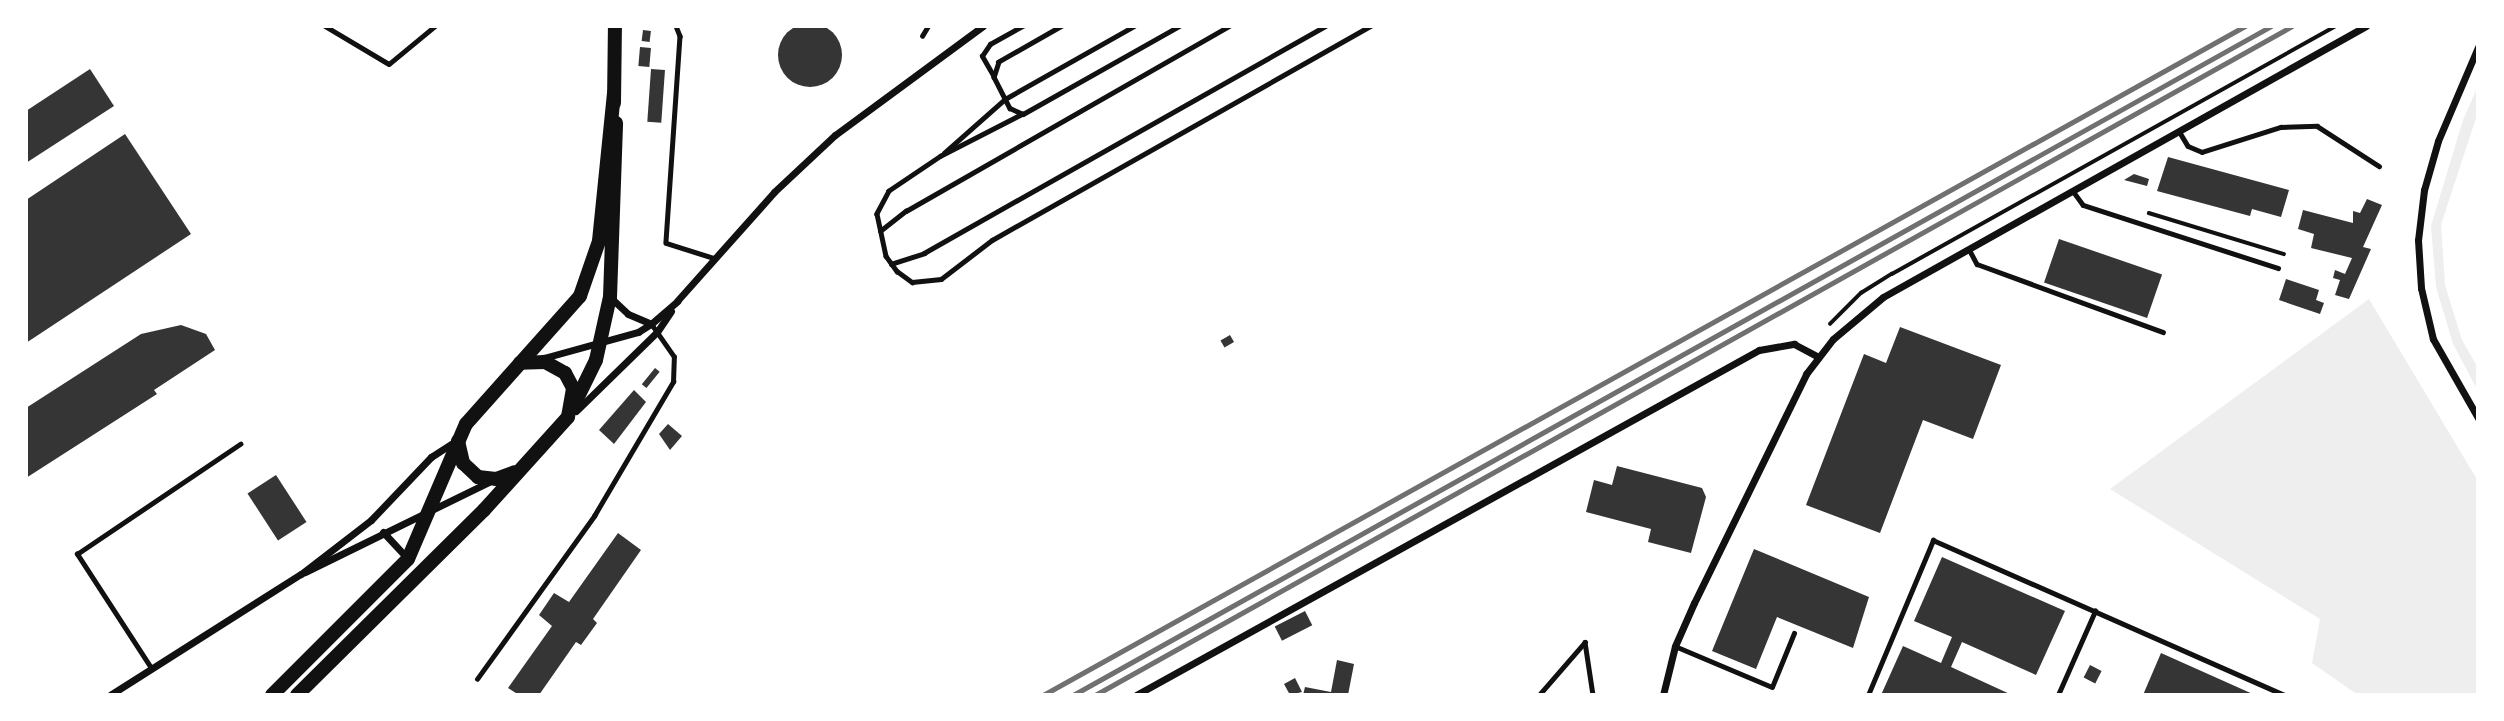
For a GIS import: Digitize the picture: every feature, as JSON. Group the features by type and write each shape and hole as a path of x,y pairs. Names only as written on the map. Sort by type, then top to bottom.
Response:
{"main road":[{"path":"297,695 419,576 568,417 602,341 610,297 617,143 614,93 615,26"},
{"path":"272,695 408,559 466,424 526,362 566,315 589,279 599,241 614,93"},
{"path":"526,362 554,364 570,380 572,403 568,417"},
{"path":"457,440 469,470 496,479 517,471"}],"street":[{"path":"526,362 651,324 677,301 774,192 835,135 983,26"},
{"path":"1663,695 1675,646 1818,357 1833,339 1883,297 2366,26"},
{"path":"2478,47 2438,141 2424,190 2418,240 2421,288 2434,340 2478,418"},
{"path":"610,297 628,314 651,324"},
{"path":"568,417 657,332 677,301"},
{"path":"1136,695 1759,350 1794,344 1818,357"},
{"path":"110,695 301,573 371,520 431,457 457,440"},
{"path":"301,573 323,566 383,532 496,479"},
{"path":"383,532 408,559"}],"lane":[{"path":"325,26 389,64 435,26"},
{"path":"676,26 680,36"},
{"path":"682,26 666,243 715,258"},
{"path":"922,36 928,26"},
{"path":"1023,26 990,44 982,56 1010,108 1023,114"},
{"path":"994,77 999,62 1062,26"},
{"path":"941,156 1005,99 1135,26"},
{"path":"1179,26 1023,114 941,156 889,191 877,214 891,264 912,282 941,279 992,240 1371,26"},
{"path":"880,232 906,211 1228,26"},
{"path":"891,264 924,253 1325,26"},
{"path":"2179,131 2188,146 2202,152 2281,127 2317,125 2379,166"},
{"path":"2073,191 2083,205 2278,268"},
{"path":"1969,249 1977,264 2163,332"},
{"path":"477,679 594,516 673,382 674,357 651,324"},
{"path":"151,668 76,554 240,444"},
{"path":"1868,695 1933,540 2284,695"},
{"path":"2058,695 2095,611"},
{"path":"1675,646 1772,687 1794,633"},
{"path":"1539,695 1585,642 1593,695"}],"path":[{"path":"2146,212 2284,254"}],"shaded area":[{"path":"2478,86 2478,112 2441,225 2445,285 2462,340 2478,368 2478,391 2453,344 2436,287 2431,226 2463,120"},
{"path":"2369,299 2478,481 2478,695 2358,695 2312,663 2320,619 2110,489"}],"building":[{"path":"810,23 833,32 842,55 833,78 810,87 787,78 778,55 787,32"},
{"path":"643,30 651,31 650,42 642,41"},
{"path":"640,47 651,48 649,67 638,66"},
{"path":"90,69 114,106 26,163 26,111"},
{"path":"651,69 665,70 661,123 647,122"},
{"path":"125,134 191,234 26,343 26,200"},
{"path":"2168,157 2289,190 2281,217 2252,209 2250,216 2157,191"},
{"path":"2134,174 2149,179 2147,186 2124,180"},
{"path":"2367,199 2382,205 2363,247 2371,249 2349,299 2335,295 2340,280 2333,278 2335,270 2345,274 2352,258 2311,248 2314,234 2298,229 2303,210 2353,223 2353,211 2360,213"},
{"path":"2059,239 2162,274 2147,318 2044,282"},
{"path":"2286,279 2319,290 2316,300 2324,303 2320,314 2279,300"},
{"path":"181,325 206,334 215,350 154,390 157,394 26,478 26,408 141,334"},
{"path":"1900,327 2001,365 1973,439 1923,420 1880,533 1806,505 1864,354 1886,363"},
{"path":"1230,335 1234,342 1224,347 1220,340"},
{"path":"655,368 660,372 646,388 642,384"},
{"path":"634,390 646,402 614,444 599,430"},
{"path":"668,424 682,436 670,450 659,434"},
{"path":"1617,466 1702,488 1706,497 1691,553 1648,542 1651,529 1586,512 1594,480 1612,485"},
{"path":"276,475 306,522 278,540 247,494"},
{"path":"618,533 641,550 593,619 597,623 581,645 576,642 539,695 519,695 508,688 552,626 539,615 554,593 569,602"},
{"path":"1754,549 1869,597 1853,648 1777,617 1756,669 1712,651"},
{"path":"1942,557 2065,611 2036,675 1962,642 1951,667 2012,695 1881,695 1903,646 1941,663 1952,637 1914,621"},
{"path":"1305,611 1312,625 1282,641 1275,626"},
{"path":"2161,653 2255,695 2143,695"},
{"path":"1337,660 1354,664 1348,695 1303,695 1305,687 1331,692"},
{"path":"2090,665 2102,671 2095,683 2084,677"},
{"path":"1295,678 1302,692 1290,695 1284,684"}],"railway":[{"path":"1043,695 2245,26"},
{"path":"1073,695 2271,26"},
{"path":"1095,695 2292,26"}]}
